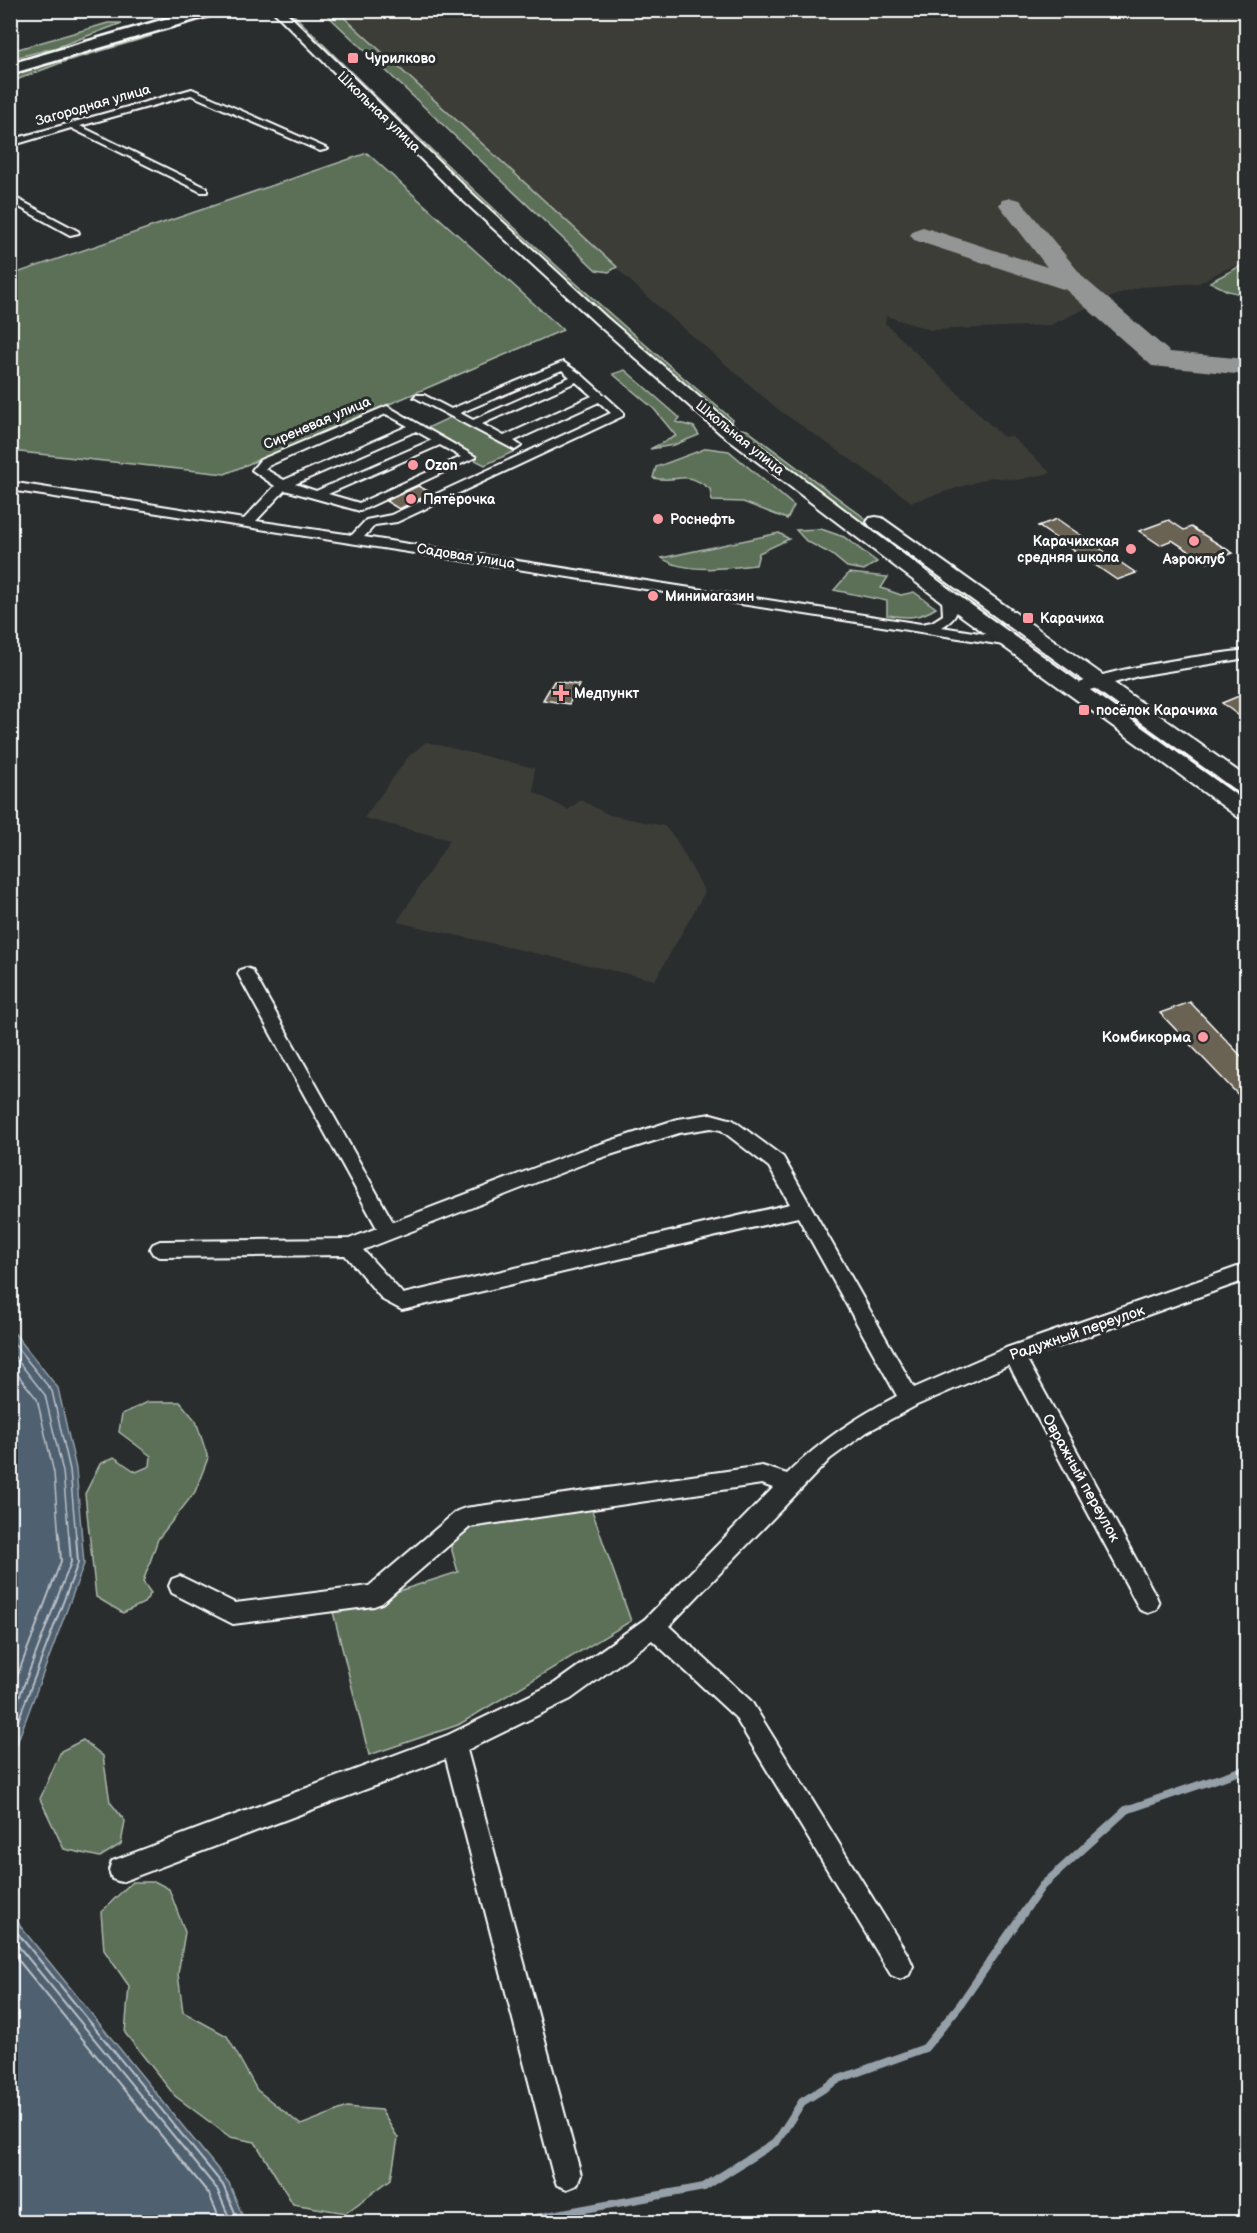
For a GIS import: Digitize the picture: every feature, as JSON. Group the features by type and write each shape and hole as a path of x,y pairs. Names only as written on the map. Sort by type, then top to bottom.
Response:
{"highway":[{"path":"10,68 203,10"},
{"path":"10,68 214,10"}],"main road":[{"name":"Школьная улица","path":"277,10 460,190 602,321 727,429 949,598 1246,812"},
{"name":"Школьная улица","path":"320,35 436,146"},
{"path":"727,429 748,424"},
{"name":"Школьная улица","path":"794,459 1031,634 1246,787"},
{"path":"1010,642 1031,634"}],"street":[{"name":"Загородная улица","path":"10,143 192,92 323,149"},
{"path":"72,124 204,190"},
{"path":"10,198 74,233"},
{"path":"355,540 367,523 374,520 393,519 619,414 563,365 451,413"},
{"path":"473,424 578,377"},
{"path":"420,396 532,455"},
{"path":"505,441 600,397"},
{"name":"Сиреневая улица","path":"360,507 284,485 258,470 264,463 387,410 496,471"},
{"path":"247,523 284,485 417,426"},
{"path":"316,495 440,441"},
{"path":"374,520 360,507 470,457"},
{"path":"421,479 448,494"},
{"name":"Садовая улица","path":"10,486 1010,642"},
{"path":"921,628 936,625 949,617 951,608 949,598"},
{"path":"1076,690 1097,681 1125,675 1246,654"},
{"path":"246,974 389,1232"},
{"path":"160,1249 350,1247 585,1156 678,1126 711,1121 727,1125 776,1162 910,1399"},
{"path":"350,1247 364,1266 378,1277 387,1293 402,1302 801,1209"},
{"name":"Радужный переулок","path":"121,1870 454,1744 563,1691 653,1626 823,1453 860,1426 910,1399 1013,1354 1246,1272"},
{"name":"Овражный переулок","path":"1013,1354 1148,1603"},
{"path":"180,1586 232,1614 374,1596 465,1518 762,1475 791,1484"},
{"path":"653,1626 743,1709 900,1966"},
{"path":"454,1744 567,2175"}],"shaded area":[{"path":"337,11 1246,11 1246,262 1223,270 1199,283 1141,287 1120,293 1050,325 931,330 886,316 885,323 1003,437 1011,436 1051,473 1017,480 992,477 912,502 779,410 652,301"},
{"path":"426,742 534,768 534,792 568,810 581,800 609,815 664,826 675,838 705,892 655,980 397,922 450,840 364,818 409,756"}],"green space":[{"path":"283,11 290,11 506,220 732,419 731,422 726,421 555,272 390,117"},
{"path":"323,11 337,11 617,267 609,272 596,270"},
{"path":"108,23 122,23 58,47 11,59 11,51"},
{"path":"144,35 152,36 63,62 11,82 10,74"},
{"path":"367,153 563,330 225,474 11,451 11,275"},
{"path":"1246,263 1246,295 1228,291 1210,282"},
{"path":"625,370 680,418 676,422 694,427 699,435 674,445 650,449 676,436 654,409 613,374"},
{"path":"453,416 517,450 485,465 467,456 470,453 425,429"},
{"path":"747,430 1005,623 1003,626 997,626 739,431"},
{"path":"707,448 729,451 794,506 787,519 743,502 712,501 710,489 694,479 653,478 656,467"},
{"path":"821,529 844,537 877,562 864,570 847,567 831,554 806,541 796,530"},
{"path":"779,533 789,539 759,553 756,565 694,568 671,563 662,558"},
{"path":"849,573 888,577 881,588 901,595 914,592 936,608 912,617 887,615 887,601 834,590"},
{"path":"1097,690 1246,796 1246,804 1090,691"},
{"path":"148,1402 180,1402 196,1421 208,1458 195,1492 158,1539 143,1582 151,1593 144,1603 123,1613 96,1597 85,1494 100,1464 114,1457 136,1472 150,1466 151,1456 119,1432 122,1414"},
{"path":"589,1502 631,1621 458,1725 369,1755 333,1612 458,1572 449,1540 481,1514"},
{"path":"83,1740 103,1756 110,1802 125,1821 121,1844 100,1857 64,1849 40,1799 61,1751"},
{"path":"132,1882 156,1882 169,1889 185,1932 178,1974 183,2012 227,2036 257,2090 301,2125 347,2107 381,2110 398,2138 391,2179 346,2213 293,2204 255,2142 230,2137 175,2096 125,2033 129,1986 104,1950 101,1912"}],"water":[{"path":"11,1329 58,1388 76,1469 84,1564 11,1759"},
{"path":"11,1904 20,1926 229,2183 245,2222 11,2222"}],"building":[{"name":"Пятёрочка","path":"418,486 432,493 399,509 386,501"},
{"name":"Карачихская средняя школа","path":"1057,519 1136,573 1117,580 1038,526"},
{"name":"Аэроклуб","path":"1169,520 1184,530 1191,527 1233,553 1207,563 1172,540 1160,545 1139,531"},
{"name":"Медпункт","path":"554,681 579,685 569,704 543,700"},
{"path":"1246,693 1246,721 1222,703"},
{"name":"Комбикорма","path":"1190,1002 1246,1061 1246,1103 1160,1013"}],"waterway":[{"path":"528,2222 536,2218 704,2187 777,2141 802,2102 839,2079 925,2048 960,2005 1042,1886 1126,1810 1246,1769"}],"taxiway":[{"path":"1011,205 1075,284"},
{"path":"923,235 1075,284"},
{"path":"1075,284 1162,360 1246,367"}],"place":[{"name":"Чурилково","path":"353,58"},
{"name":"Ozon","path":"413,465"},
{"name":"Пятёрочка","path":"411,499"},
{"name":"Роснефть","path":"658,519"},
{"name":"Аэроклуб","path":"1194,541"},
{"name":"Карачихская средняя школа","path":"1131,549"},
{"name":"Минимагазин","path":"653,596"},
{"name":"Карачиха","path":"1028,618"},
{"name":"Медпункт","path":"561,693"},
{"name":"посёлок Карачиха","path":"1084,710"},
{"name":"Комбикорма","path":"1203,1037"}]}
